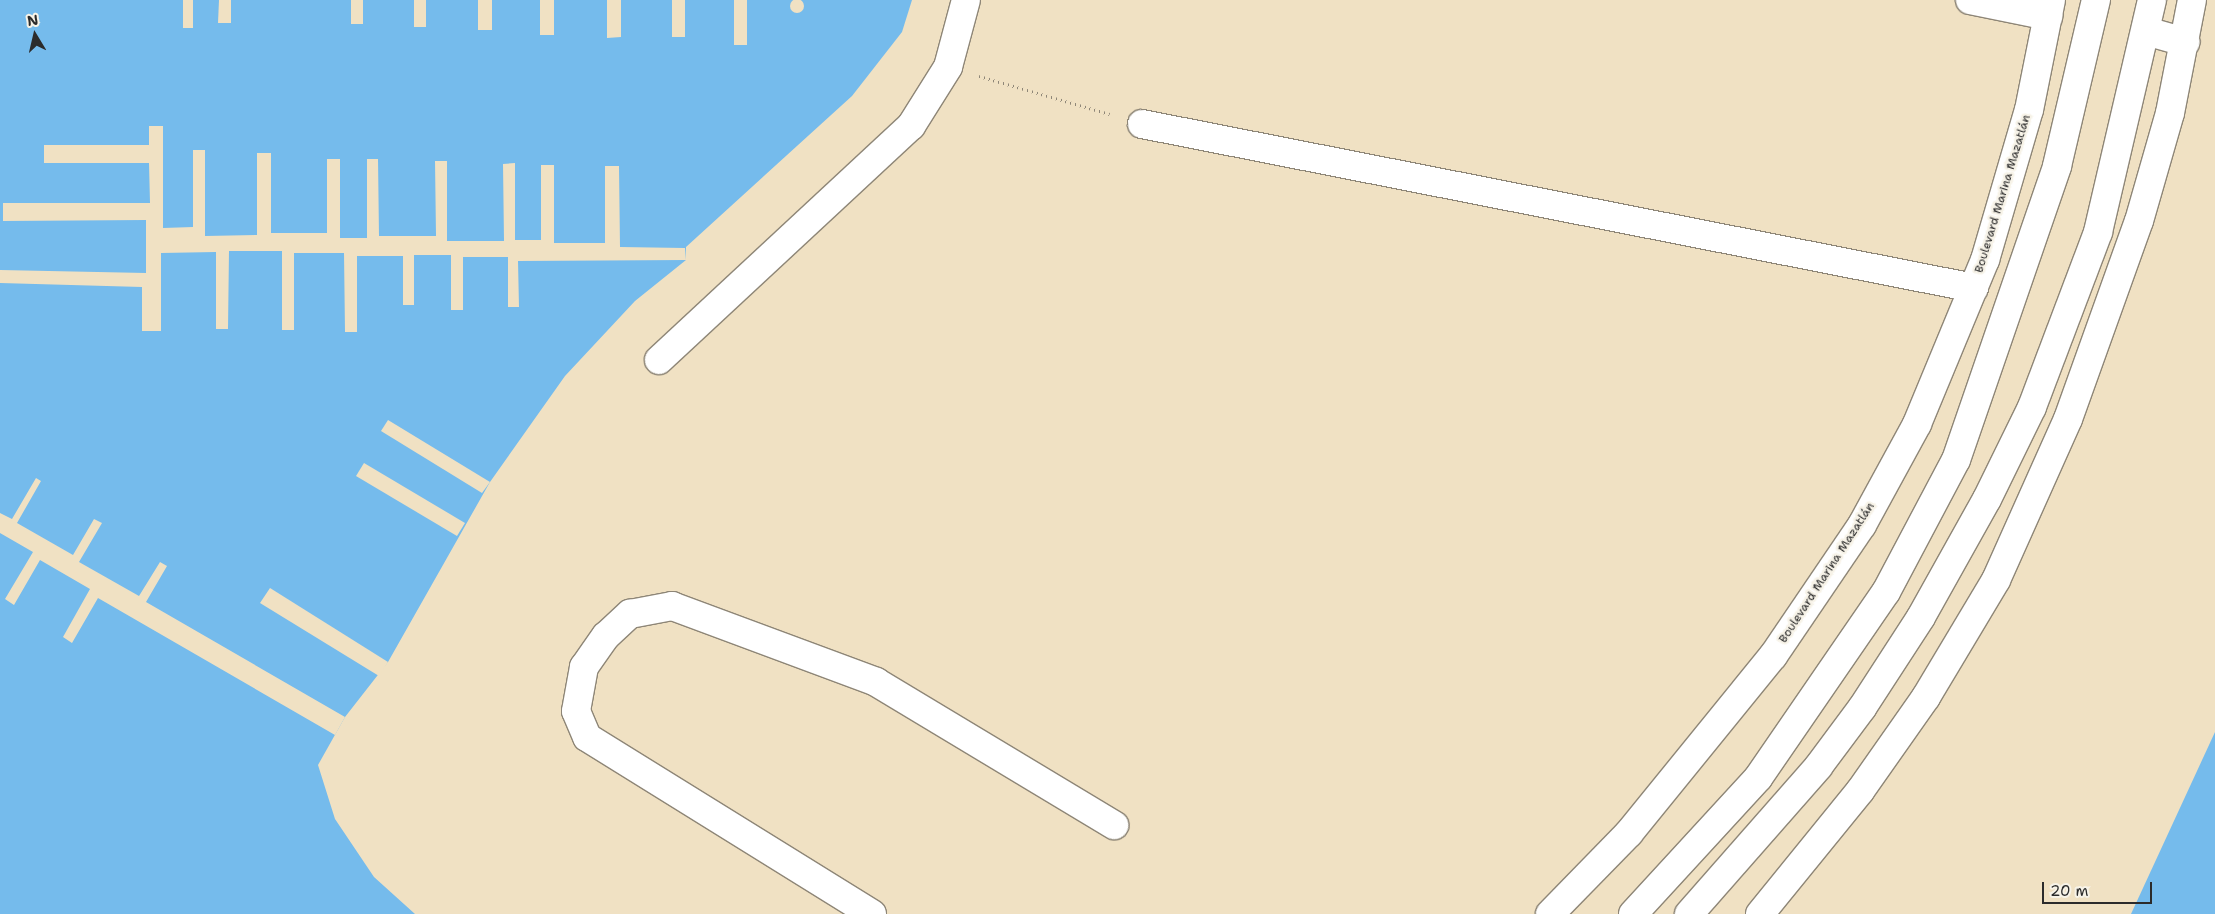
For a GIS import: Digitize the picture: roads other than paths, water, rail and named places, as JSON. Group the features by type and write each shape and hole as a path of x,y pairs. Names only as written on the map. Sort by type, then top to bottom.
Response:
{"street":[{"path":"659,360 911,126 948,67 966,0"},
{"path":"1970,0 2049,8"},
{"path":"1633,914 1726,817 1886,592 1956,460 2057,166 2096,0"},
{"path":"1689,914 1745,854 1818,768 1910,634 2024,424 2073,306 2098,232 2152,0"},
{"path":"1760,914 1813,852 1915,713 1996,580 2068,419 2110,305 2165,131 2185,42 2192,0"},
{"name":"Boulevard Marina Mazatlán","path":"1550,914 1629,833 1773,656 1862,524 1917,424 1974,288 2029,110 2049,8"},
{"path":"2146,31 2185,42"},
{"path":"1142,124 1974,288"},
{"path":"872,914 587,737 576,712 584,667 606,636 630,614 672,606 876,682 1114,825"}],"water":[{"path":"0,0 912,0 902,32 852,96 686,247 686,260 635,301 565,376 490,482 388,662 345,717 318,765 335,819 374,877 415,914 0,914"},
{"path":"2215,732 2215,914 2131,914"}]}
